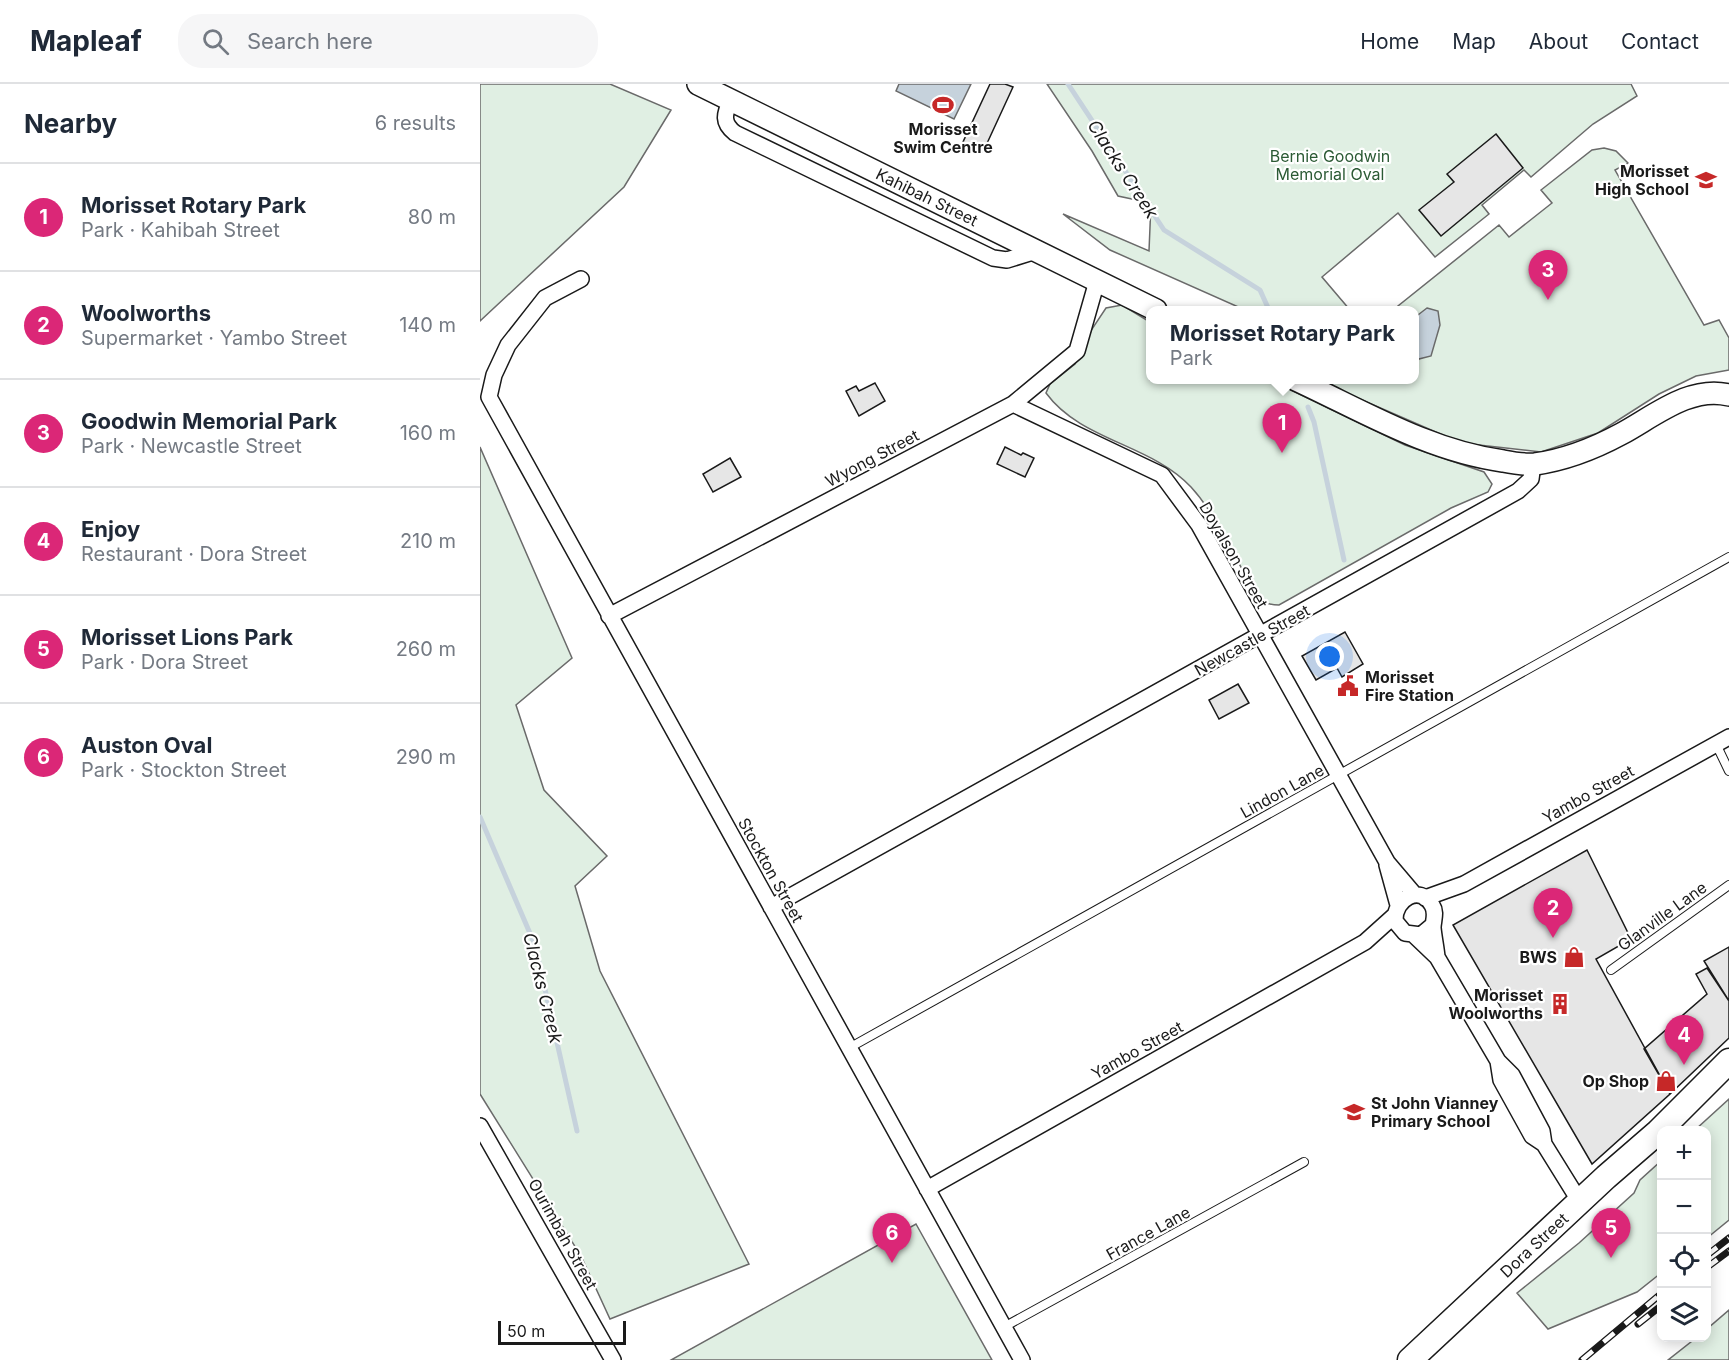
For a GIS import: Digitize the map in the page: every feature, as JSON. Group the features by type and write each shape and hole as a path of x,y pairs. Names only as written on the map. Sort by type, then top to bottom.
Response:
{"main road":[{"name":"Dora Street","path":"1664,1126 1729,1061"},
{"name":"Dora Street","path":"1666,1126 1729,1077"},
{"name":"Dora Street","path":"1410,1360 1657,1133"}],"street":[{"name":"Kahibah Street","path":"698,84 1148,306"},
{"name":"Stockton Street","path":"581,279 545,298 508,345 494,375 489,397 1022,1360"},
{"name":"Wyong Street","path":"609,616 1013,404 1077,351 1097,281"},
{"path":"1305,384 1447,449 1485,459 1533,464 1561,458 1602,443 1693,395 1707,393 1729,395"},
{"name":"Doyalson Street","path":"1013,404 1162,475 1199,525 1387,862 1420,897 1433,906 1437,957"},
{"name":"Newcastle Street","path":"771,907 1518,491 1532,479 1533,464"},
{"name":"Yambo Street","path":"1420,897 1464,884 1722,741"},
{"name":"Doyalson Street","path":"1387,862 1398,926 1437,957 1498,1061 1501,1080 1532,1136 1544,1144 1580,1202"},
{"name":"Yambo Street","path":"1434,920 1464,884"},
{"path":"1396,910 1406,898 1420,897"},
{"name":"Yambo Street","path":"927,1189 1365,942 1396,910"},
{"path":"1410,934 1426,933 1434,920"},
{"name":"Yambo Street","path":"1365,942 1410,934"},
{"name":"Ourimbah Street","path":"480,1126 613,1360"}],"lane":[{"name":"Lindon Lane","path":"849,1048 1729,557"},
{"path":"1722,741 1729,771"},
{"name":"Glanville Lane","path":"1611,970 1729,885"},
{"name":"France Lane","path":"1004,1327 1304,1162"}],"green space":[{"path":"480,84 610,84 671,110 624,187 480,321"},
{"name":"Bernie Goodwin Memorial Oval","path":"1047,84 1631,84 1637,96 1593,124 1531,177 1524,170 1482,205 1489,214 1435,257 1398,213 1322,277 1347,306 1236,306 1110,250 1063,214 1149,251 1151,203 1118,196 1092,151"},
{"path":"1604,148 1616,151 1628,163 1615,170 1704,325 1719,320 1729,338 1729,370 1696,376 1659,394 1598,433 1541,452 1461,443 1325,384 1419,384 1419,306 1398,306 1499,225 1509,237 1552,203 1541,190 1592,150"},
{"path":"1122,305 1146,320 1146,384 1278,384 1405,445 1484,472 1492,484 1488,492 1451,508 1279,605 1266,602 1256,592 1214,519 1191,487 1156,461 1078,422 1046,393 1050,384 1075,364 1092,329 1106,308"},
{"path":"480,447 572,658 516,705 544,790 607,856 575,886 600,971 749,1264 610,1319 581,1256 480,1094"},
{"path":"1729,1099 1729,1220 1711,1235 1711,1126 1699,1126"},
{"path":"1657,1165 1657,1276 1637,1292 1548,1329 1517,1293 1579,1243 1634,1193 1640,1180"},
{"path":"916,1224 992,1360 671,1360"},
{"path":"1729,1310 1729,1360 1668,1360 1691,1342 1711,1342 1711,1326"}],"shaded area":[{"name":"Morisset Swim Centre","path":"899,84 971,84 954,119 896,91"},
{"path":"1427,308 1438,311 1440,325 1431,356 1419,359 1419,314"}],"building":[{"path":"990,84 1005,84 1013,87 983,152 963,142"},
{"path":"1496,134 1523,168 1441,236 1419,210 1454,182 1447,174"},
{"path":"875,383 885,401 859,416 846,391 856,386 859,391"},
{"path":"1005,447 1021,455 1023,453 1034,458 1025,477 997,464"},
{"path":"730,458 741,477 713,492 703,474"},
{"path":"1345,632 1363,664 1342,677 1337,668 1316,680 1302,656"},
{"path":"1238,684 1249,703 1219,719 1209,700"},
{"name":"Morisset Woolworths","path":"1587,850 1631,939 1596,959 1670,1094 1592,1164 1453,925"},
{"path":"1729,947 1729,1001 1704,961"},
{"path":"1707,968 1729,1001 1729,1038 1670,1094 1644,1049 1707,994 1696,974"}],"waterway":[{"name":"Clacks Creek","path":"1068,84 1164,230 1260,290 1267,306"},
{"name":"Clacks Creek","path":"1308,407 1314,422 1344,560"},
{"name":"Clacks Creek","path":"480,817 535,945 577,1131"}],"railway":[{"path":"1711,1252 1729,1238"},
{"path":"1711,1264 1729,1251"},
{"path":"1582,1360 1657,1297"},
{"path":"1638,1324 1657,1309"}],"place":[{"name":"Morisset Swim Centre","path":"943,105"},
{"name":"Morisset High School","path":"1706,180"},
{"name":"Goodwin Memorial Park","path":"1548,300"},
{"name":"Morisset Rotary Park","path":"1282,453"},
{"name":"Morisset Fire Station","path":"1348,686"},
{"name":"Woolworths","path":"1553,938"},
{"name":"BWS","path":"1574,957"},
{"name":"Morisset Woolworths","path":"1560,1004"},
{"name":"Enjoy","path":"1684,1065"},
{"name":"Op Shop","path":"1666,1081"},
{"name":"St John Vianney Primary School","path":"1354,1112"},
{"name":"Morisset Lions Park","path":"1611,1258"},
{"name":"Auston Oval","path":"892,1263"}]}
